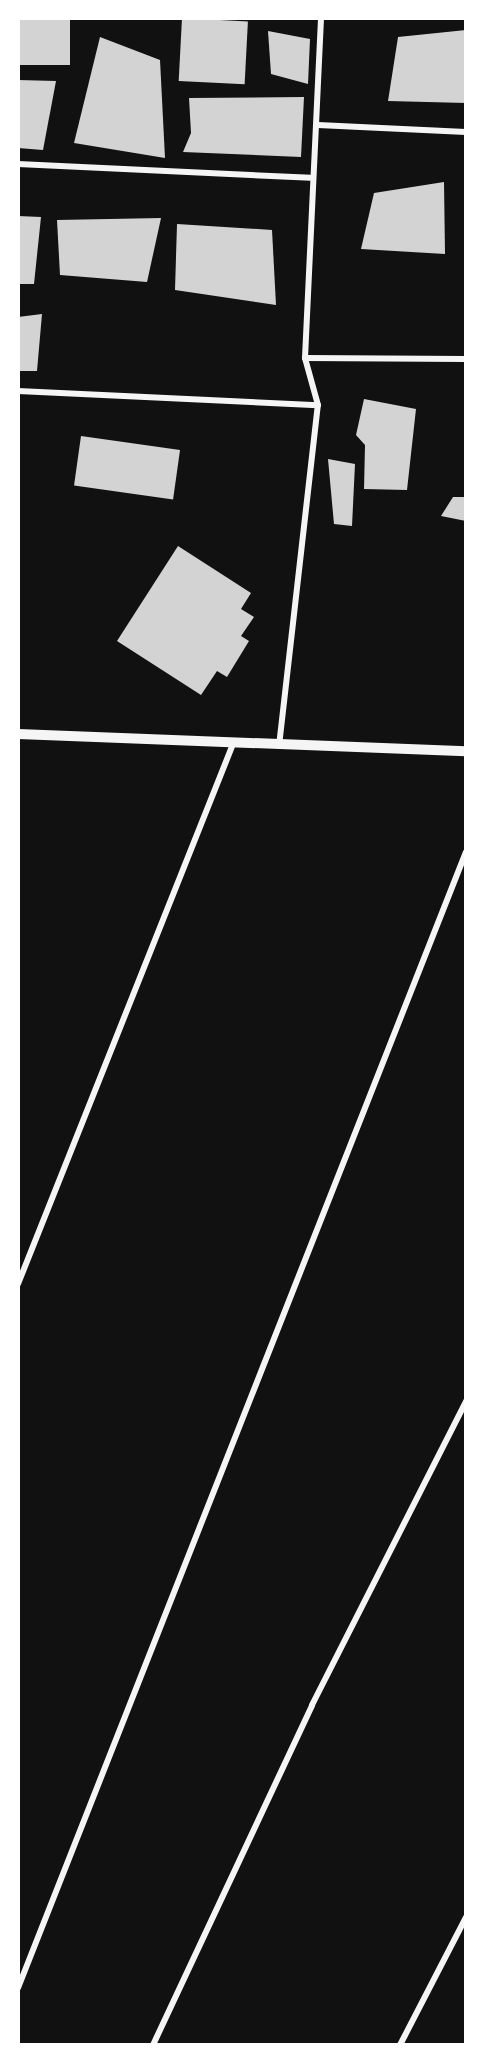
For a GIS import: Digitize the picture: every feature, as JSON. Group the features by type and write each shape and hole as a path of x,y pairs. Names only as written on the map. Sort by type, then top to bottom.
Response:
{"street":[{"path":"279,747 318,405 305,358 311,178 318,125 321,18"},
{"path":"318,125 466,132"},
{"path":"18,164 311,178"},
{"path":"305,358 466,359"},
{"path":"18,391 318,405"},
{"path":"18,734 279,747 466,751"},
{"path":"18,1284 233,744"},
{"path":"18,1988 466,852"},
{"path":"153,2045 312,1705 466,1401"},
{"path":"400,2045 466,1917"}],"building":[{"path":"18,18 70,18 70,65 18,65"},
{"path":"182,18 248,21 245,84 179,81"},
{"path":"466,30 466,103 388,101 398,37"},
{"path":"268,31 310,39 308,84 271,74"},
{"path":"100,37 160,60 165,158 74,143"},
{"path":"18,80 56,81 43,150 18,148"},
{"path":"304,97 301,157 183,152 191,133 189,98"},
{"path":"444,182 445,254 361,249 374,193"},
{"path":"18,216 41,217 34,284 18,284"},
{"path":"161,218 147,282 60,275 57,220"},
{"path":"177,224 272,230 276,305 175,290"},
{"path":"42,314 37,371 18,371 18,317"},
{"path":"364,399 416,409 407,490 364,489 365,445 356,435"},
{"path":"81,436 180,450 173,499 74,486"},
{"path":"328,459 355,464 352,526 334,524"},
{"path":"453,497 466,497 466,521 441,516"},
{"path":"178,546 251,593 241,609 254,617 241,636 249,641 227,677 217,671 201,695 117,641"}]}
